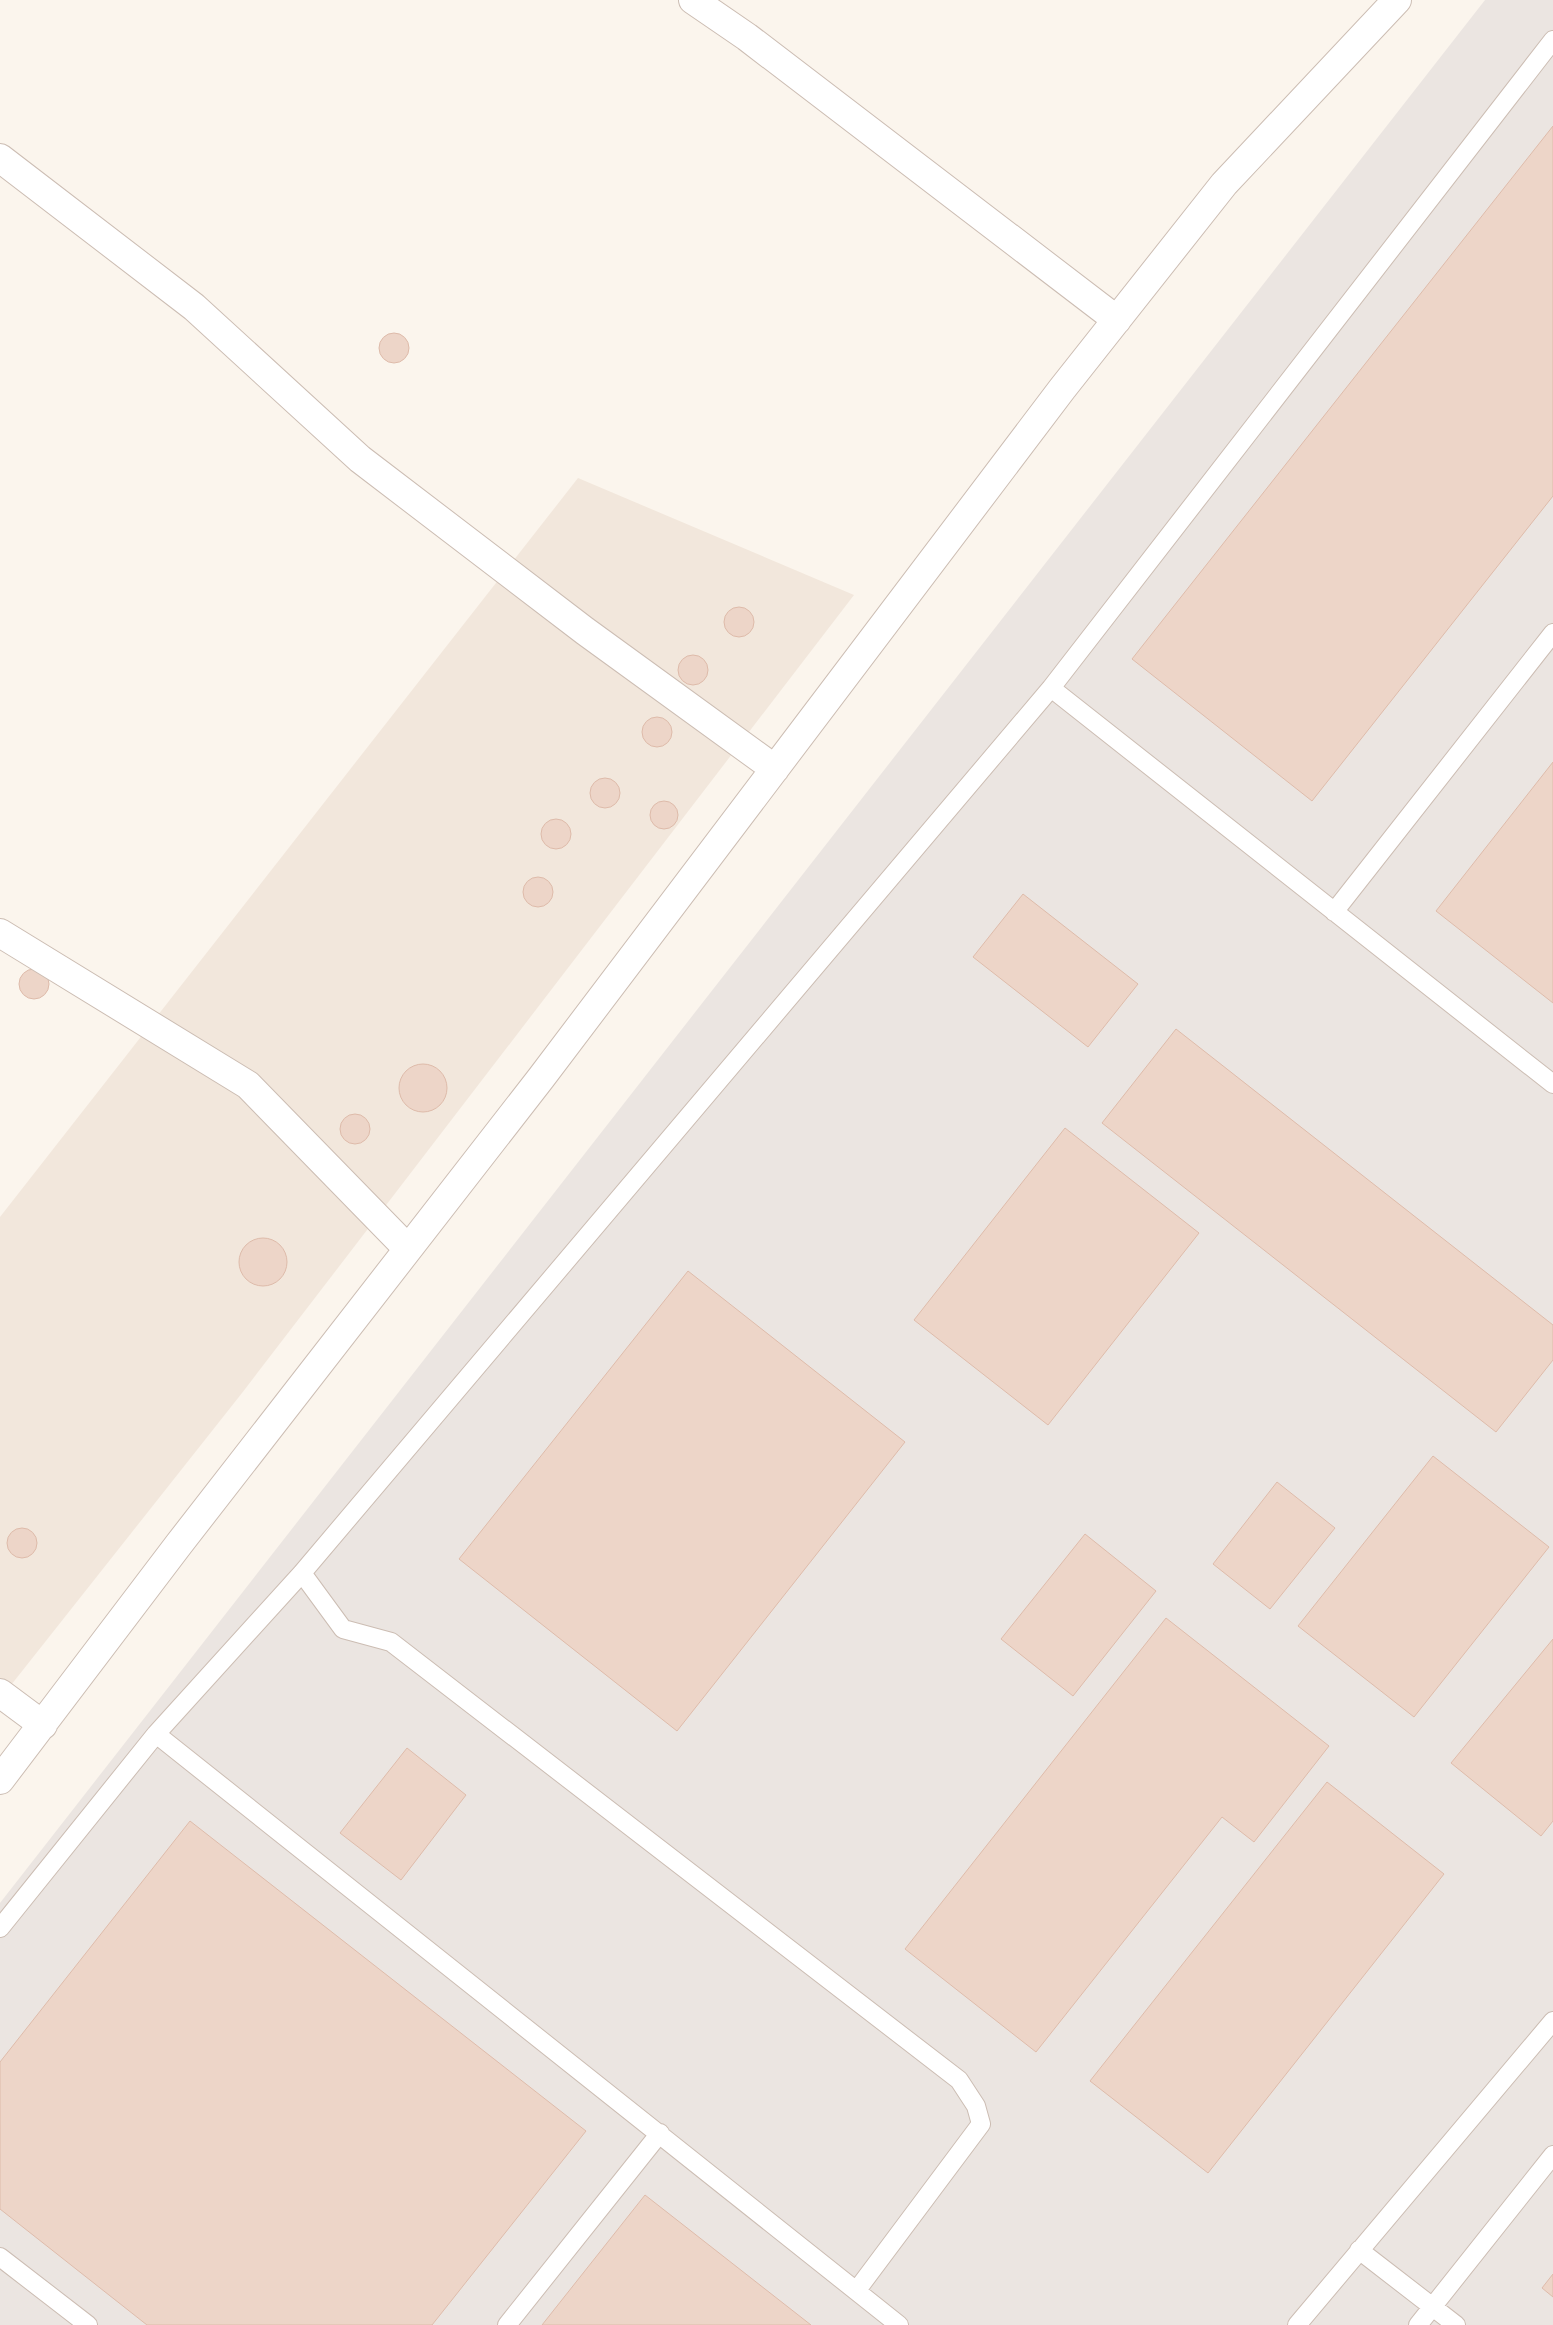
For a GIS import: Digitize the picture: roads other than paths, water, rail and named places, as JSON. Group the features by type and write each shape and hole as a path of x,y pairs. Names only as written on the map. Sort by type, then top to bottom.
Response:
{"street":[{"path":"693,0 747,37 1117,320"},
{"path":"0,1780 179,1544 541,1078 1117,320 1224,184 1397,0"},
{"path":"0,158 194,307 360,459 585,630 775,769"},
{"path":"0,933 248,1085 408,1250"},
{"path":"0,1693 43,1725"}],"lane":[{"path":"0,1928 156,1734 302,1573 1051,688 1553,40"},
{"path":"1334,912 1553,633"},
{"path":"1051,688 1553,1084"},
{"path":"302,1573 343,1629 391,1642 958,2080 976,2106 981,2124 857,2290"},
{"path":"156,1734 899,2325"},
{"path":"1296,2325 1553,2021"},
{"path":"507,2325 660,2134"},
{"path":"1418,2325 1553,2155"},
{"path":"1359,2250 1456,2325"},
{"path":"0,2257 88,2325"}]}
